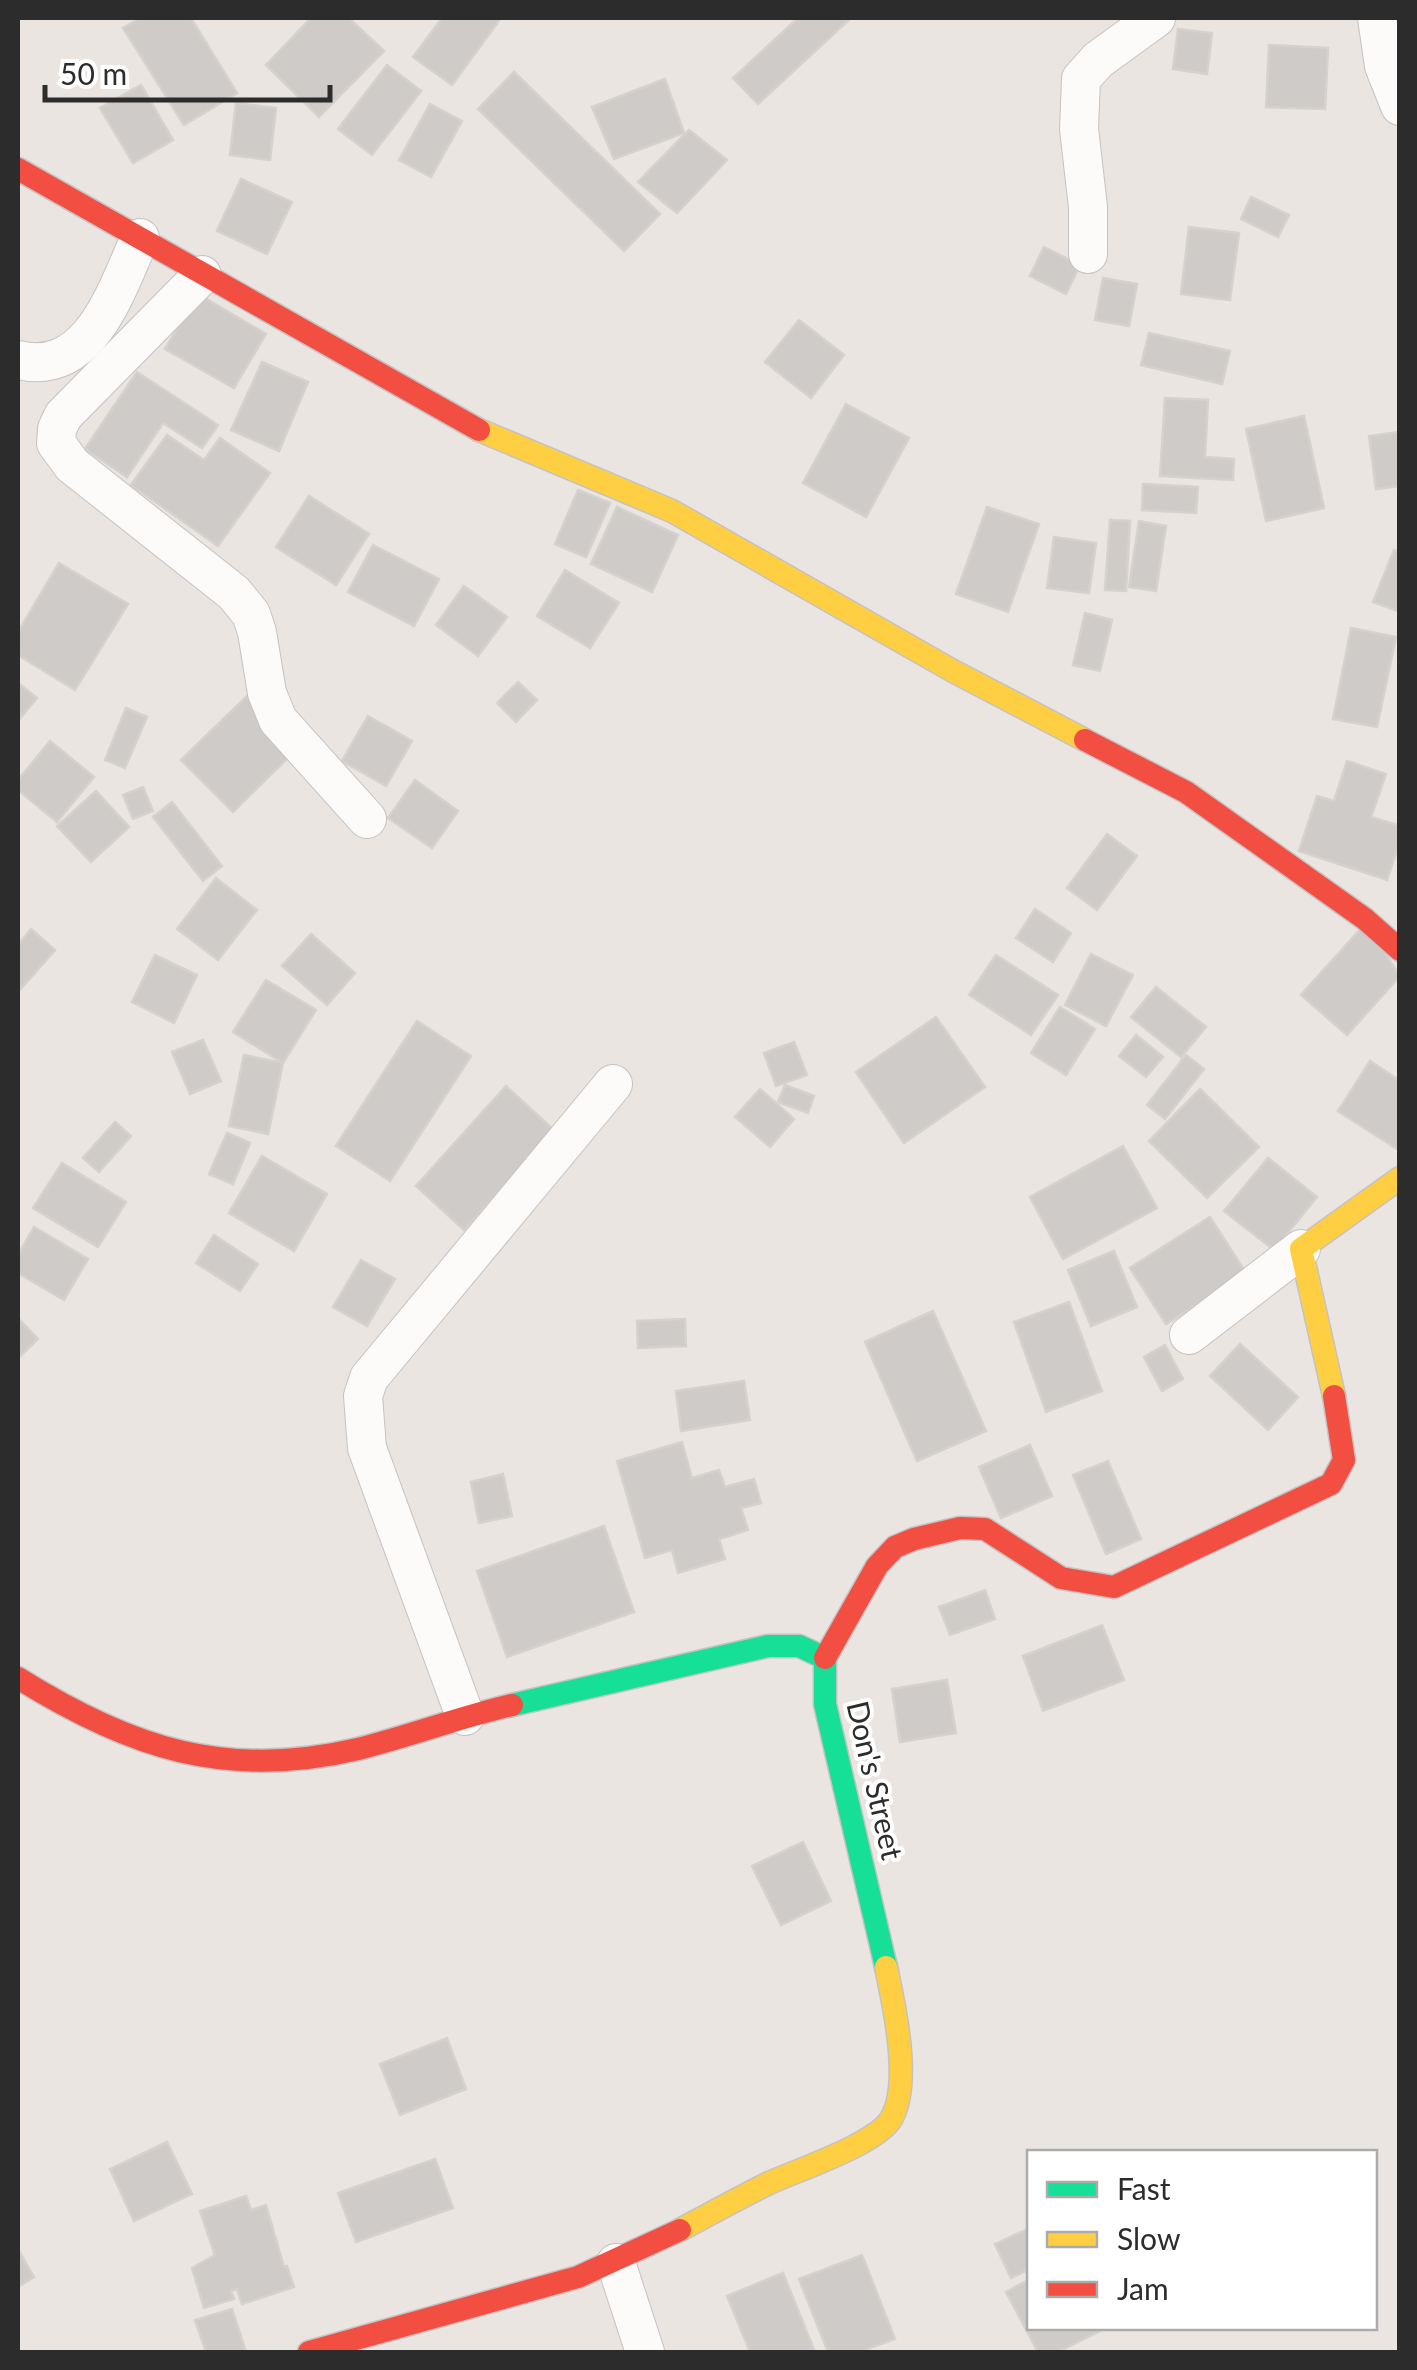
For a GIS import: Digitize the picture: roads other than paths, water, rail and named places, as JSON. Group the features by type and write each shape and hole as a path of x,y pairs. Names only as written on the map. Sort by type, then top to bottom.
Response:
{"street":[{"path":"1088,254 1088,207 1079,129 1080,78 1156,18"},
{"path":"1377,18 1384,66 1400,106"},
{"path":"18,169 464,424 672,511 953,672 1186,792 1365,919 1400,950"},
{"path":"18,360 34,364 71,354 97,330 140,238"},
{"path":"202,275 63,416 56,444 72,465 234,593 251,614 258,632 267,693 278,720 367,818"},
{"path":"465,1716 367,1448 363,1396 368,1378 613,1084"},
{"path":"1189,1335 1400,1178"},
{"path":"18,1678 90,1720 134,1738 234,1761 291,1761 768,1646 798,1646 825,1658 892,1548 930,1533 970,1526 996,1533 1050,1574 1078,1586 1114,1588 1330,1484 1344,1460 1340,1422 1301,1249"},
{"name":"Don's Street","path":"309,2352 616,2263 767,2184 872,2135 894,2118 902,2086 899,2050 878,1920 825,1702 825,1658"},
{"path":"616,2263 646,2352"}]}
